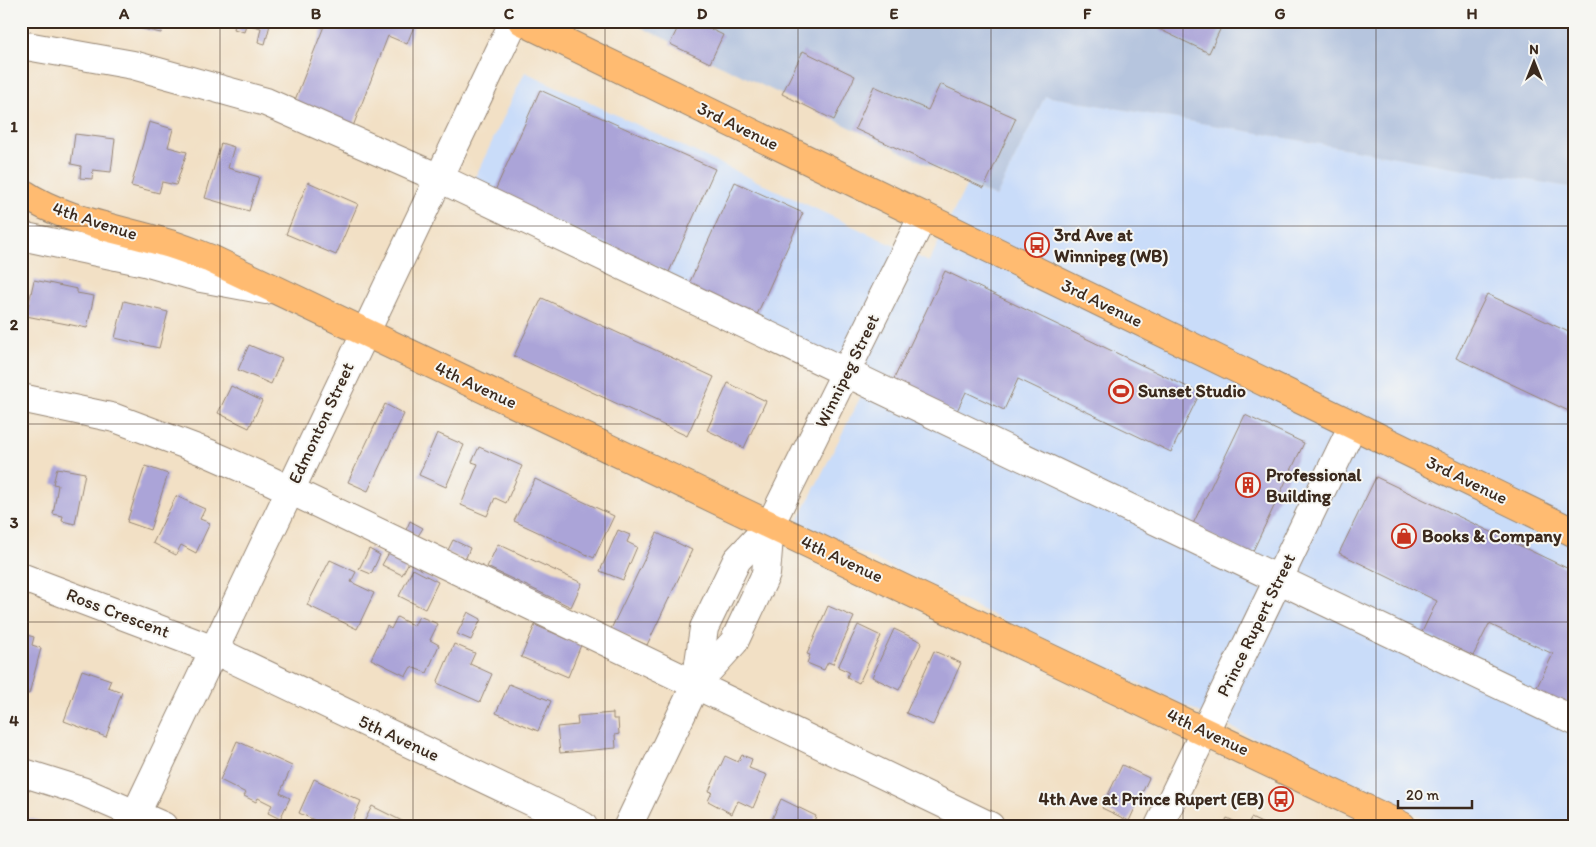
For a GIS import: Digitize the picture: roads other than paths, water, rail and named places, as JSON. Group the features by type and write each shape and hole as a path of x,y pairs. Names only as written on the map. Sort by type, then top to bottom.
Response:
{"main road":[{"name":"3rd Avenue","path":"522,21 1575,533"},
{"name":"4th Avenue","path":"21,192 34,200 74,217 165,242 211,259 1402,826"}],"street":[{"name":"Edmonton Street","path":"133,819 514,21"},
{"path":"21,45 133,65 266,102 439,178 1575,721"},
{"name":"Winnipeg Street","path":"628,826 696,684 734,642 766,574 770,526 923,216"},
{"name":"4th Avenue","path":"21,236 145,262 201,278 281,292"},
{"path":"21,398 115,418 208,453 290,489 990,826"},
{"name":"Prince Rupert Street","path":"1159,826 1353,425"},
{"name":"Ross Crescent","path":"21,577 214,650"},
{"name":"5th Avenue","path":"214,650 583,826"},
{"path":"21,772 82,791 133,819 163,826"}],"place":[{"name":"3rd Ave at Winnipeg (WB)","path":"1037,245"},
{"name":"Sunset Studio","path":"1121,391"},
{"name":"Professional Building","path":"1248,485"},
{"name":"Books & Company","path":"1404,536"},
{"name":"4th Ave at Prince Rupert (EB)","path":"1281,799"}]}
